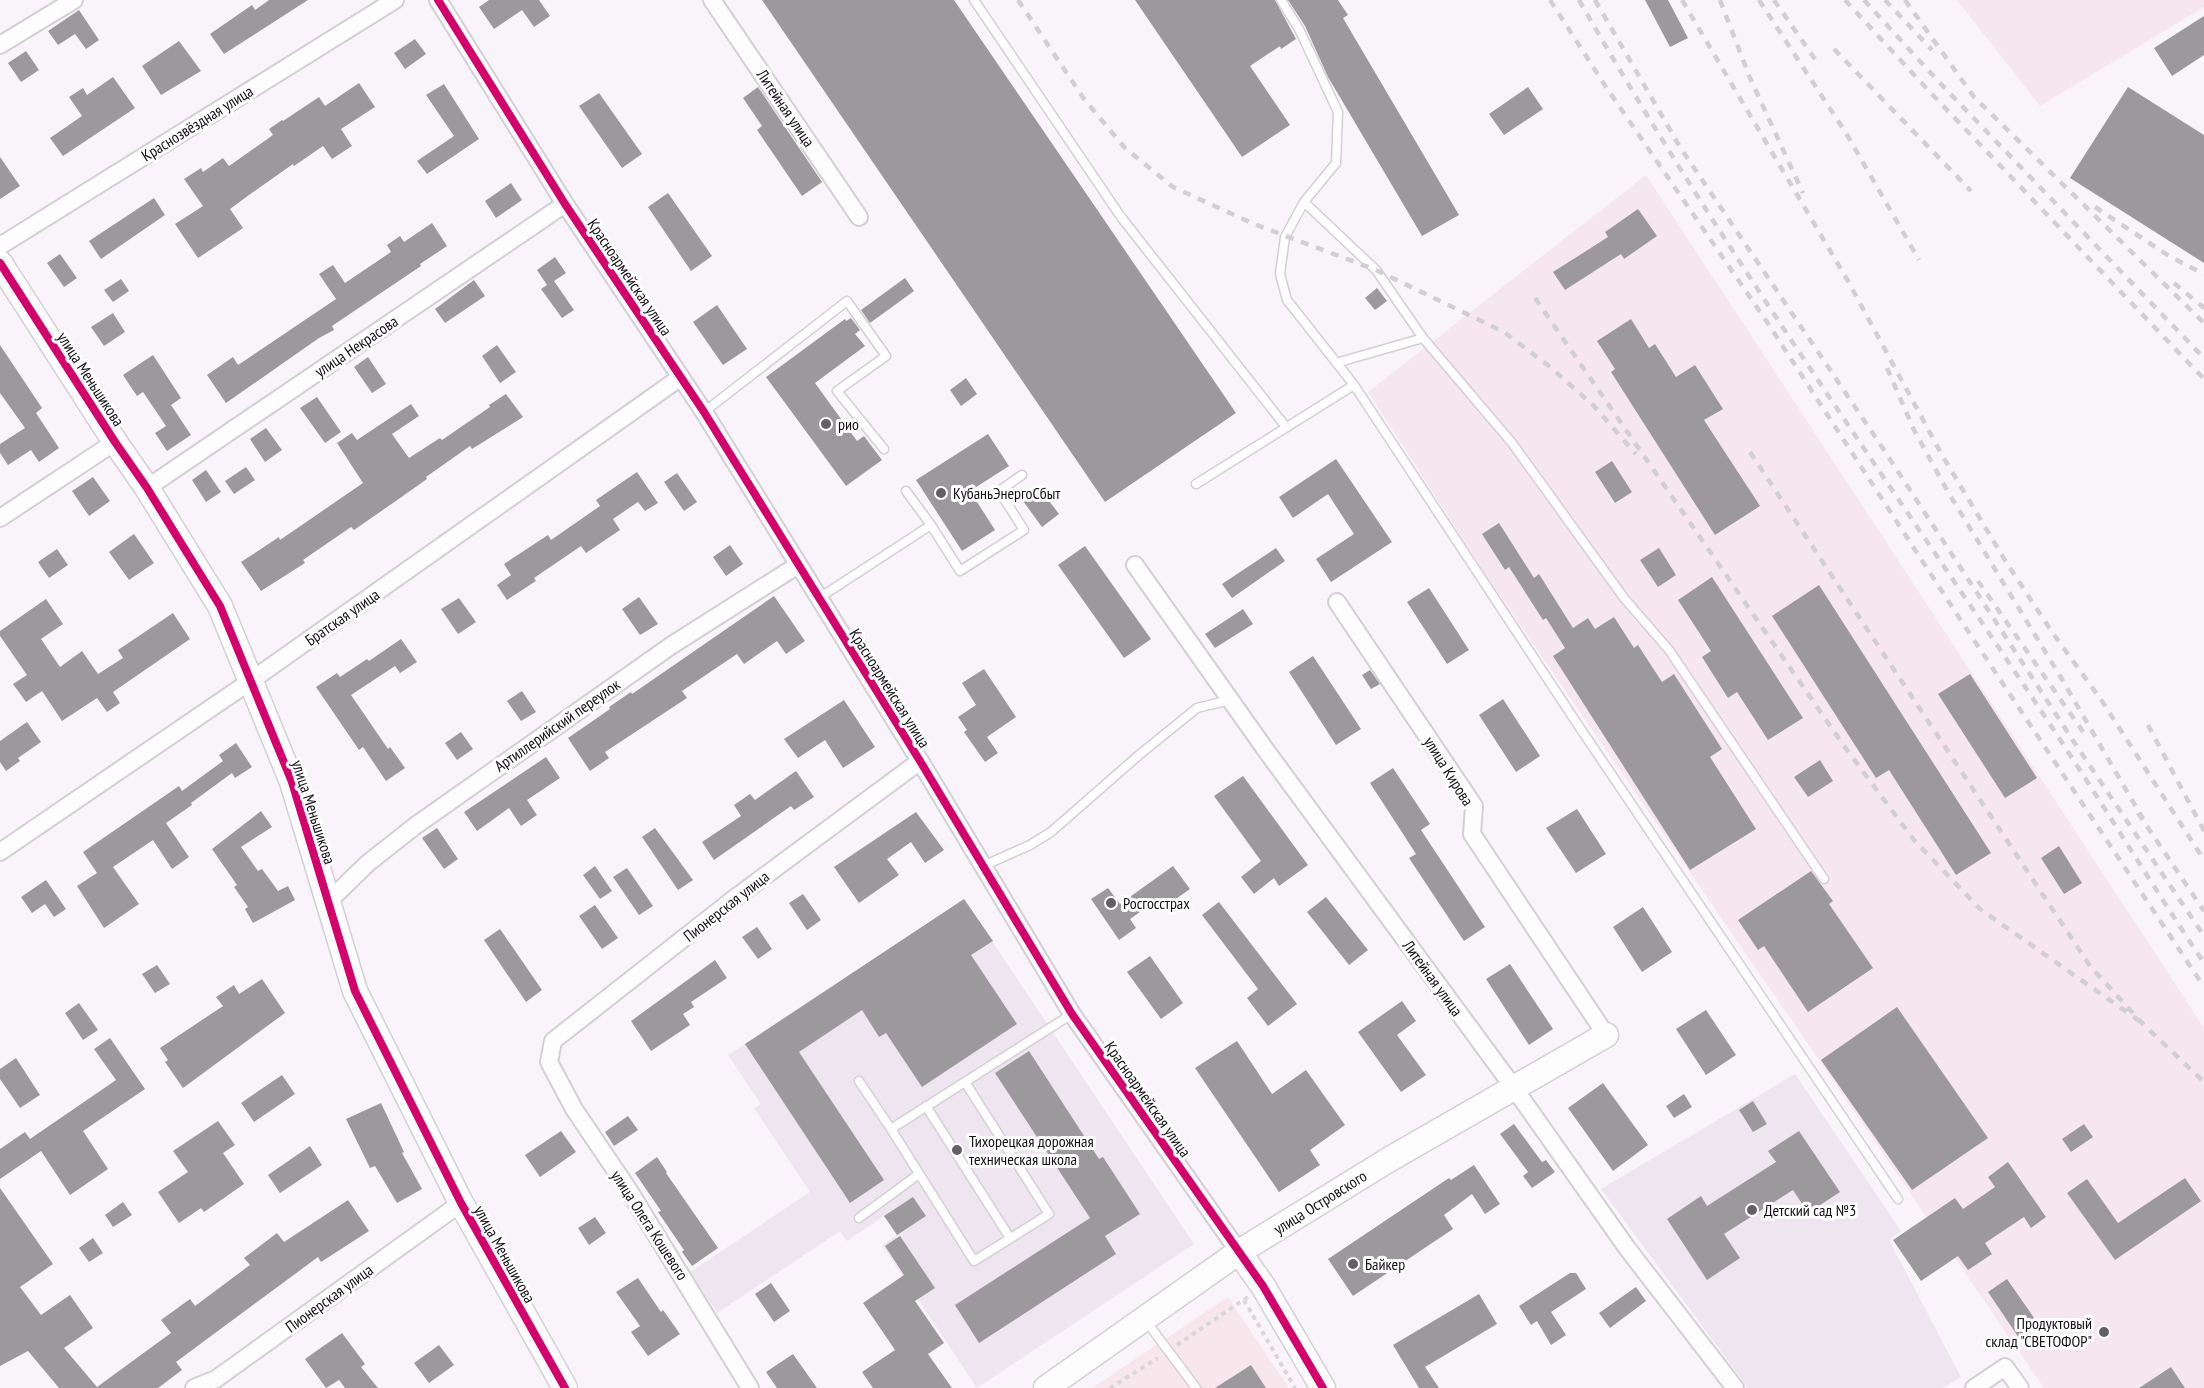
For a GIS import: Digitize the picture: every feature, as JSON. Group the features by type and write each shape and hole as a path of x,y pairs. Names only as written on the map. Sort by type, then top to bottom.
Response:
{"street":[{"path":"0,45 74,0"},
{"name":"Краснозвёздная улица","path":"0,246 395,0"},
{"name":"Красноармейская улица","path":"438,0 565,204 704,412 920,761 1072,1014 1239,1252 1253,1293 1323,1388"},
{"name":"Литейная улица","path":"712,0 859,217"},
{"name":"улица Некрасова","path":"147,488 565,204"},
{"name":"улица Меньшикова","path":"0,263 147,488 220,606 292,782 355,991 461,1203 565,1388"},
{"name":"Братская улица","path":"0,852 252,680 681,377"},
{"path":"0,518 115,442"},
{"name":"Артиллерийский переулок","path":"329,902 368,863 415,826 672,645 798,565"},
{"name":"Литейная улица","path":"1135,565 1230,700 1514,1088 1627,1248 1735,1388"},
{"name":"улица Кирова","path":"1337,602 1474,806 1472,834 1606,1035"},
{"name":"Пионерская улица","path":"549,1062 553,1041 731,901 920,761"},
{"name":"улица Островского","path":"1046,1388 1239,1252 1390,1159 1606,1035"},
{"name":"улица Олега Кошевого","path":"549,1062 574,1109 628,1189 750,1388"},
{"name":"Пионерская улица","path":"194,1388 219,1384 461,1203"},
{"path":"1974,1388 2005,1367 2020,1388"}],"lane":[{"path":"974,0 1121,217 1286,428"},
{"path":"1281,0 1299,29 1338,112 1336,163 1304,202 1285,237 1280,274 1287,300 1354,385 1578,725 1898,1199"},
{"path":"1304,202 1376,270 1423,338 1512,443 1624,597 1669,650 1824,879"},
{"path":"704,412 847,302 886,356 837,391 884,449"},
{"path":"1336,363 1423,338"},
{"path":"1196,484 1354,385"},
{"path":"906,490 960,571 1024,530 999,491 1022,475"},
{"path":"818,599 931,525"},
{"path":"983,866 1030,845 1051,832 1197,708 1230,700"},
{"path":"891,1129 1072,1014"},
{"path":"859,1081 974,1261 1049,1214 965,1082"},
{"path":"926,1106 1010,1238"},
{"path":"859,1218 919,1174"},
{"path":"1145,1319 1196,1388"}],"path":[{"path":"1110,1388 1253,1293 1295,1388"}],"shaded area":[{"path":"1957,0 2204,0 2204,7 2040,106"},
{"path":"1646,175 2204,1028 2204,1388 2044,1388 1488,578 1368,392"},
{"name":"Тихорецкая дорожная техническая школа","path":"964,899 1194,1244 977,1388 882,1245 897,1235 884,1216 847,1241 840,1231 717,1313 690,1272 810,1192 754,1108 761,1104 728,1055"},
{"name":"Детский сад №3","path":"1795,1074 1901,1231 1889,1240 1961,1377 1943,1388 1748,1388 1601,1189"},
{"path":"1228,1297 1289,1388 1092,1388"}],"building":[{"path":"269,0 308,0 224,54 210,34 252,5 255,10"},
{"path":"489,0 539,0 550,16 534,27 522,10 494,29 479,7"},
{"path":"762,0 954,0 1236,413 1105,502"},
{"path":"1135,0 1275,0 1296,39 1281,49 1280,46 1250,66 1290,125 1242,157"},
{"path":"1288,0 1338,0 1348,15 1343,18 1459,215 1422,236 1328,77 1305,26"},
{"path":"1645,0 1668,0 1688,38 1670,47"},
{"path":"79,10 99,40 86,49 75,34 58,45 48,31"},
{"path":"2204,16 2204,55 2172,76 2154,48"},
{"path":"415,39 426,54 405,69 394,53"},
{"path":"179,41 201,71 161,95 142,66"},
{"path":"26,51 39,70 21,82 8,63"},
{"path":"113,77 135,108 63,156 50,138 82,116 69,97 83,88 87,95"},
{"path":"359,83 375,107 341,129 352,146 332,159 323,146 249,195 230,209 243,228 198,258 175,224 203,206 184,179 201,168 203,172 223,158 229,166 273,135 269,129 282,120 319,97 325,106"},
{"path":"444,84 479,139 427,174 417,161 454,136 426,95"},
{"path":"758,87 822,182 802,196 757,130 762,126 743,98"},
{"path":"1528,87 1543,109 1504,135 1489,114"},
{"path":"2128,87 2204,135 2204,263 2070,178"},
{"path":"599,93 642,154 622,168 579,106"},
{"path":"0,157 20,186 0,199"},
{"path":"511,183 522,200 496,218 485,201"},
{"path":"668,193 712,256 691,271 648,207"},
{"path":"154,198 165,215 101,259 89,241"},
{"path":"1638,209 1657,236 1624,259 1621,254 1565,290 1553,272 1608,237 1605,232"},
{"path":"432,223 447,246 332,326 334,330 226,403 207,375 233,357 238,365 336,299 319,274 333,265 345,283 391,252 387,245 400,236 404,242"},
{"path":"60,254 77,278 64,287 47,263"},
{"path":"555,257 566,273 554,281 574,310 562,318 541,289 547,285 537,270"},
{"path":"905,278 914,291 870,323 861,310"},
{"path":"121,279 129,291 113,302 104,290"},
{"path":"474,280 485,296 445,323 435,309"},
{"path":"1377,288 1387,301 1375,310 1365,298"},
{"path":"717,305 747,349 723,365 693,322"},
{"path":"113,313 125,332 104,346 91,327"},
{"path":"851,318 860,330 855,334 865,346 815,383 857,441 864,436 882,460 846,486 766,377 845,319 846,321"},
{"path":"1631,319 1649,348 1655,344 1676,377 1695,365 1723,409 1704,420 1760,506 1715,535 1611,372 1615,369 1597,341"},
{"path":"0,345 42,408 36,413 59,448 39,462 31,450 8,465 0,453 0,444 25,428 0,393"},
{"path":"497,345 516,372 500,383 482,356"},
{"path":"153,355 181,398 171,405 191,435 167,451 155,433 166,426 143,392 137,396 123,375"},
{"path":"368,357 386,384 372,393 354,367"},
{"path":"966,378 977,394 961,406 950,390"},
{"path":"506,394 523,417 472,449 470,446 354,530 351,527 303,560 305,563 261,591 241,562 279,537 280,540 363,483 337,443 352,433 357,440 411,404 419,416 392,434 409,458 440,438 442,440"},
{"path":"317,397 341,432 325,443 300,408"},
{"path":"266,428 282,450 265,462 250,439"},
{"path":"988,434 1009,466 970,491 995,530 962,551 916,480"},
{"path":"1336,459 1392,542 1331,582 1316,559 1354,534 1328,494 1293,518 1279,497"},
{"path":"1612,461 1632,492 1615,503 1595,472"},
{"path":"246,467 255,480 234,494 225,481"},
{"path":"206,470 221,492 206,502 192,480"},
{"path":"637,472 658,503 645,511 638,502 613,519 620,530 586,553 581,546 534,578 536,581 507,600 497,585 511,575 504,564 548,535 551,540 600,506 596,500"},
{"path":"677,473 697,502 684,511 664,482"},
{"path":"93,477 110,501 89,516 72,491"},
{"path":"1037,485 1059,514 1042,527 1020,497"},
{"path":"1499,523 1534,578 1539,574 1573,628 1588,618 1595,629 1614,617 1634,648 1638,645 1662,682 1674,674 1722,749 1710,757 1756,829 1690,870 1553,656 1565,648 1546,618 1543,620 1509,567 1505,570 1482,534"},
{"path":"134,534 154,563 129,580 109,552"},
{"path":"730,545 743,564 726,576 713,557"},
{"path":"1085,546 1151,639 1124,658 1058,565"},
{"path":"1276,548 1285,561 1232,598 1222,584"},
{"path":"1659,548 1676,575 1658,587 1640,560"},
{"path":"57,549 68,565 49,578 38,562"},
{"path":"1712,577 1803,718 1768,740 1737,692 1728,698 1702,657 1711,651 1678,600"},
{"path":"1819,585 1991,853 1956,875 1889,770 1876,778 1772,616"},
{"path":"1429,588 1469,650 1447,664 1407,602"},
{"path":"774,596 805,641 786,654 777,641 744,664 737,654 682,691 687,698 605,752 609,758 590,771 568,738 610,709 609,707 631,692 632,694"},
{"path":"639,597 658,624 640,635 622,609"},
{"path":"459,598 476,622 458,634 441,609"},
{"path":"46,599 63,624 41,639 60,667 82,651 98,674 123,658 118,650 173,613 190,639 113,692 120,703 107,712 97,698 62,721 42,691 26,702 13,684 27,675 0,636 0,631"},
{"path":"1243,609 1253,624 1215,648 1205,634"},
{"path":"401,639 417,662 400,673 395,666 351,695 388,749 390,747 405,768 386,781 363,747 359,750 316,687 337,673 340,677 367,659 369,661"},
{"path":"1313,656 1361,729 1336,745 1289,672"},
{"path":"984,669 1016,717 987,737 998,753 985,762 964,732 967,730 958,717 976,705 962,683"},
{"path":"1370,670 1380,684 1371,689 1362,675"},
{"path":"1970,674 2037,778 2005,798 1938,694"},
{"path":"522,691 536,712 521,721 507,701"},
{"path":"1503,699 1540,756 1516,772 1479,715"},
{"path":"844,700 875,747 843,768 825,740 798,758 784,739"},
{"path":"27,722 41,742 18,758 20,761 6,771 0,762 0,741"},
{"path":"461,732 473,749 457,760 445,743"},
{"path":"236,743 252,767 235,778 232,773 166,823 189,857 172,869 153,840 113,867 139,904 104,928 77,886 97,873 83,852 179,786 182,791 223,761 219,755"},
{"path":"546,757 560,778 527,800 537,815 521,826 509,808 477,831 464,812"},
{"path":"1820,760 1833,781 1808,797 1794,777"},
{"path":"1393,768 1430,824 1421,830 1485,927 1464,941 1409,858 1416,854 1370,783"},
{"path":"796,771 814,797 794,810 791,806 714,860 702,842 741,816 734,805 750,794 755,800"},
{"path":"1243,776 1308,865 1279,886 1274,878 1254,894 1241,877 1261,861 1214,796"},
{"path":"1577,809 1606,854 1576,873 1546,828"},
{"path":"261,811 272,827 241,847 258,871 262,869 278,891 288,886 295,900 253,923 245,909 248,907 234,887 237,885 212,849"},
{"path":"916,812 944,850 925,863 911,842 887,859 899,875 859,903 834,867"},
{"path":"437,828 458,859 444,869 422,838"},
{"path":"655,828 693,880 678,890 642,837"},
{"path":"2059,846 2082,883 2064,894 2041,858"},
{"path":"595,866 612,891 600,899 583,875"},
{"path":"1173,866 1190,889 1160,910 1154,902 1130,919 1136,928 1119,940 1091,899 1108,888 1120,904"},
{"path":"627,868 653,906 639,915 613,877"},
{"path":"1811,871 1833,901 1829,904 1873,968 1808,1012 1764,946 1758,950 1738,920"},
{"path":"46,880 66,909 54,917 45,904 32,913 21,897"},
{"path":"803,894 821,920 807,930 789,903"},
{"path":"1326,897 1368,950 1349,965 1307,912"},
{"path":"964,899 993,941 971,955 1017,1024 922,1087 886,1033 879,1037 862,1010 799,1052 884,1180 850,1203 745,1044"},
{"path":"1219,902 1297,1004 1268,1026 1247,998 1258,989 1202,915"},
{"path":"595,905 618,938 602,949 579,916"},
{"path":"1643,907 1672,952 1642,972 1613,927"},
{"path":"757,927 772,949 758,959 742,937"},
{"path":"500,929 542,990 526,1002 484,940"},
{"path":"1150,956 1183,1003 1161,1019 1127,972"},
{"path":"715,960 727,978 691,1002 694,1007 683,1014 690,1025 651,1051 631,1021"},
{"path":"1510,964 1553,1029 1529,1045 1486,979"},
{"path":"157,965 170,984 155,993 142,974"},
{"path":"262,979 285,1013 183,1088 165,1062 168,1060 160,1048 223,1006 216,997 234,985 239,994"},
{"path":"1402,1001 1416,1021 1397,1035 1426,1075 1401,1092 1358,1032"},
{"path":"79,1003 98,1030 83,1040 65,1013"},
{"path":"1897,1007 1988,1138 1912,1190 1821,1060"},
{"path":"1706,1010 1736,1055 1706,1075 1676,1029"},
{"path":"110,1038 145,1089 83,1131 108,1169 70,1195 41,1151 0,1179 0,1149 25,1132 30,1139 116,1080 94,1049"},
{"path":"1237,1041 1272,1094 1306,1070 1345,1125 1310,1150 1320,1165 1279,1192 1195,1068"},
{"path":"1029,1051 1099,1159 1103,1157 1140,1214 1105,1236 1116,1254 979,1343 955,1305 1090,1218 995,1073"},
{"path":"16,1058 40,1095 20,1108 0,1079 0,1069"},
{"path":"282,1075 295,1094 254,1122 241,1103"},
{"path":"1603,1083 1648,1145 1613,1171 1568,1108"},
{"path":"1684,1094 1692,1107 1674,1118 1666,1106"},
{"path":"1753,1101 1767,1124 1753,1132 1739,1110"},
{"path":"381,1103 404,1152 402,1153 422,1189 397,1203 375,1166 370,1168 346,1119"},
{"path":"628,1116 638,1130 614,1146 605,1132"},
{"path":"218,1121 235,1145 223,1153 244,1184 204,1212 201,1208 179,1223 158,1192 188,1172 173,1151"},
{"path":"1514,1124 1542,1162 1546,1160 1555,1172 1532,1188 1523,1176 1528,1172 1500,1134"},
{"path":"2084,1124 2093,1137 2071,1152 2062,1139"},
{"path":"561,1131 576,1152 540,1177 525,1155"},
{"path":"1799,1131 1840,1192 1808,1213 1793,1190 1724,1234 1740,1258 1707,1280 1667,1219 1701,1196 1707,1206 1776,1162 1768,1151"},
{"path":"310,1146 322,1165 280,1193 268,1175"},
{"path":"657,1157 718,1248 692,1266 658,1212 661,1211 635,1173"},
{"path":"2008,1162 2046,1217 2031,1228 2024,1217 1985,1243 1992,1254 1968,1270 1958,1256 1921,1281 1893,1240 1955,1198 1963,1209 1995,1187 1988,1177"},
{"path":"1474,1165 1500,1204 1485,1214 1472,1194 1444,1215 1453,1229 1353,1296 1328,1259 1449,1178 1451,1180"},
{"path":"2185,1178 2201,1201 2115,1260 2067,1193 2087,1179 2118,1223"},
{"path":"0,1188 53,1264 20,1287 41,1315 70,1295 93,1328 64,1348 97,1387 171,1333 161,1320 190,1299 195,1306 250,1265 244,1258 277,1233 284,1242 348,1200 369,1231 321,1262 318,1257 176,1362 182,1370 158,1388 59,1388 28,1351 0,1366"},
{"path":"913,1197 926,1216 897,1235 884,1216"},
{"path":"123,1202 132,1215 113,1227 105,1215"},
{"path":"595,1217 606,1233 589,1245 578,1228"},
{"path":"900,1236 935,1288 915,1301 944,1343 928,1354 952,1388 873,1388 862,1372 895,1350 863,1303 904,1275 885,1246"},
{"path":"93,1238 103,1253 89,1262 79,1248"},
{"path":"1570,1273 1576,1273 1586,1289 1551,1312 1566,1335 1551,1345 1537,1321 1531,1325 1519,1306"},
{"path":"638,1278 661,1312 663,1310 680,1334 648,1356 631,1332 640,1326 616,1292"},
{"path":"2007,1279 2039,1325 2019,1338 1988,1292"},
{"path":"771,1283 790,1311 774,1322 755,1294"},
{"path":"1636,1287 1646,1301 1610,1328 1599,1313"},
{"path":"1479,1294 1497,1324 1425,1367 1439,1388 1419,1388 1393,1345"},
{"path":"342,1333 365,1364 361,1367 378,1388 345,1388 339,1380 326,1388 305,1359"},
{"path":"439,1345 454,1365 429,1383 414,1363"},
{"path":"793,1354 817,1388 777,1388 766,1372"},
{"path":"1251,1365 1266,1388 1215,1388"},
{"path":"2171,1367 2185,1388 2139,1388"}],"railway":[{"path":"1018,0 1084,99 1125,148 1173,187 1254,224 1376,270 1504,332 1549,366 1593,405 1636,454"},
{"path":"1550,0 1606,87 1767,322 1960,619 2204,987"},
{"path":"1579,0 1692,188 2057,735 2204,963"},
{"path":"1595,0 1680,147 1882,447 2074,742 2204,936"},
{"path":"1682,0 1848,281 1942,455 2006,562 2052,632 2102,701 2204,860"},
{"path":"1720,0 1750,78 1803,193"},
{"path":"1759,0 1846,133 1919,260"},
{"path":"1774,0 1819,65"},
{"path":"1845,0 2204,379"},
{"path":"1864,0 1939,82 2204,358"},
{"path":"1885,0 1932,50"},
{"path":"1905,0 1974,97 2204,323"},
{"path":"1834,49 1971,191"},
{"path":"2095,207 2169,256 2204,274"},
{"path":"2174,283 2204,308"},
{"path":"1535,298 1844,746 1914,840 1980,909 2141,1022"},
{"path":"1887,368 1914,430 1948,492 2060,676 2143,819"},
{"path":"1750,452 2090,966 2141,1022 2204,1082"},
{"path":"1978,581 2086,736"},
{"path":"2148,725 2204,831"},
{"path":"2138,813 2204,911"}],"cycle path":[{"path":"438,0 565,204 704,412 920,761 1072,1014 1263,1286 1323,1388"},
{"path":"0,263 147,488 220,606 292,782 355,991 461,1203 565,1388"}],"place":[{"name":"рио","path":"826,424"},
{"name":"КубаньЭнергоСбыт","path":"941,493"},
{"name":"Росгосстрах","path":"1111,903"},
{"name":"Тихорецкая дорожная техническая школа","path":"957,1150"},
{"name":"Детский сад №3","path":"1752,1210"},
{"name":"Байкер","path":"1353,1264"},
{"name":"Продуктовый склад \"СВЕТОФОР\"","path":"2104,1332"}]}
